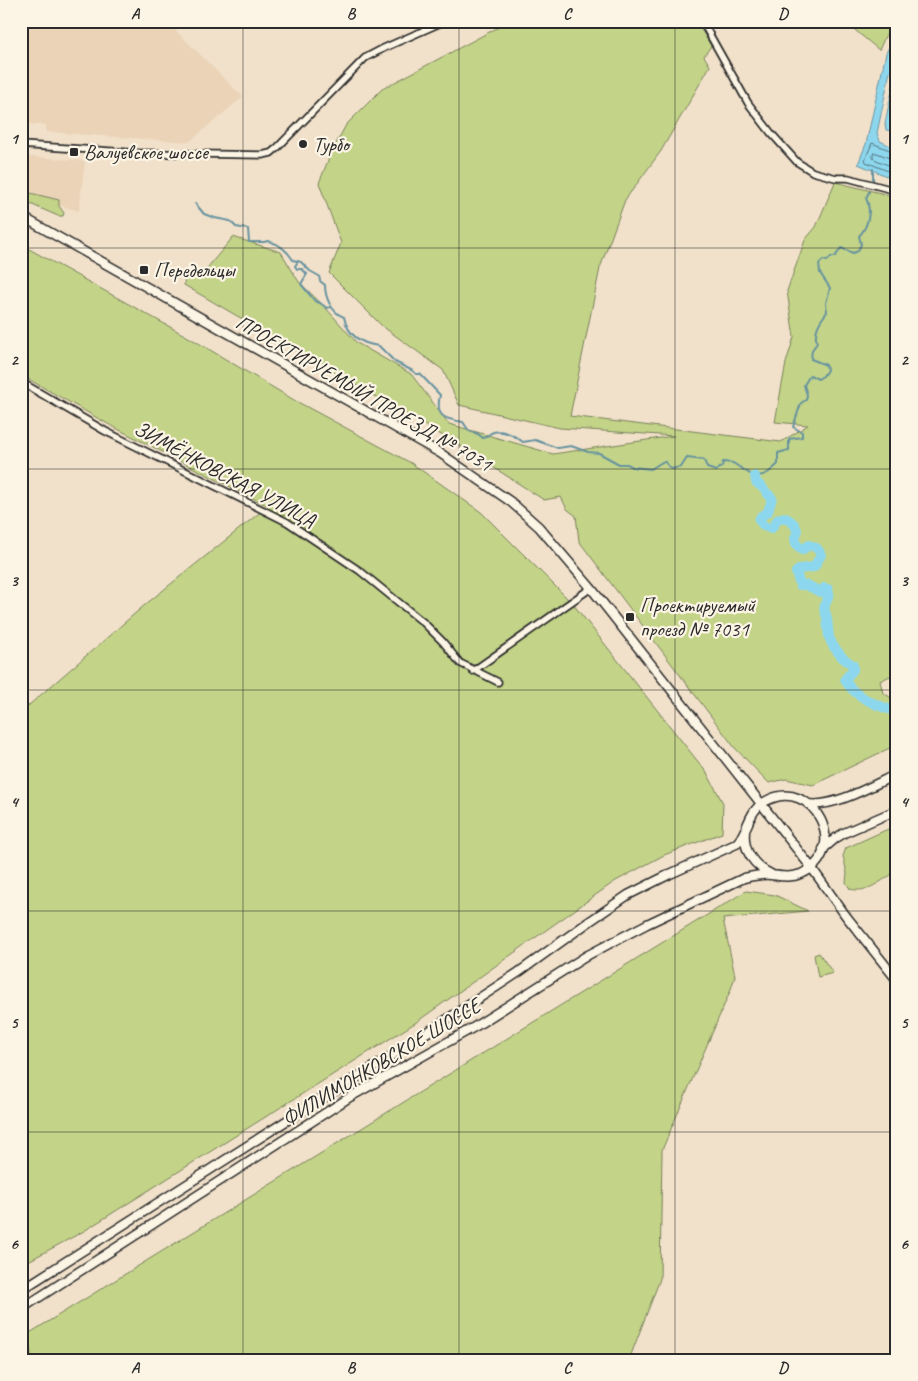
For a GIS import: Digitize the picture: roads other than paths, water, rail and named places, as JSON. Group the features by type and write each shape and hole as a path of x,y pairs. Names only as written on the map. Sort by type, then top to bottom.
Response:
{"main road":[{"name":"ПРОЕКТИРУЕМЫЙ ПРОЕЗД № 7031","path":"21,216 440,453 511,502 539,527 591,588 811,867"},
{"path":"808,804 826,804 897,774"},
{"path":"761,804 776,797 798,798 808,804 820,816 824,826 825,838 819,859 811,867 846,916 897,980"},
{"name":"ФИЛИМОНКОВСКОЕ ШОССЕ","path":"21,1290 379,1064 519,972 590,920 628,895 736,844 741,839 751,815 761,804"},
{"path":"823,849 844,833 897,810"},
{"path":"745,829 746,846 750,857 758,866 773,875"},
{"name":"ФИЛИМОНКОВСКОЕ ШОССЕ","path":"21,1309 350,1097 476,1026 588,955 647,924 744,878 760,875 796,876 811,867"}],"street":[{"path":"21,145 138,153 262,155 271,153 365,58 445,21"},
{"path":"702,21 748,103 797,162 813,172 836,178 848,178 897,191"},
{"name":"ЗИМЁНКОВСКАЯ УЛИЦА","path":"21,382 105,431 287,522 360,571 424,623 444,642 460,663 498,682"},
{"path":"473,671 591,588"}],"water":[{"path":"897,30 897,50 889,76 877,133 880,141 897,149 897,173 889,177 858,164 866,144 886,53"},
{"path":"897,67 897,115 893,131 886,130 885,123"}],"waterway":[{"path":"873,169 873,181"},
{"path":"754,476 765,474 778,464 778,453 789,450 789,439 802,437 802,432 793,427 801,403 806,400 807,395 804,385 810,375 818,379 827,370 826,365 811,359 812,350 817,343 816,334 818,326 827,312 826,303 830,288 820,273 819,264 823,260 827,261 831,257 835,257 841,248 853,253 858,251 861,244 859,236 865,228 869,213 866,198 869,192"},
{"path":"195,203 204,214 230,221 236,227 248,229 249,242 268,241 276,244 286,250 293,260 301,262 310,271 319,276 320,281 325,285 326,295 330,304 336,312 344,317 346,324 356,338 379,346 395,362 416,374 420,374 440,395 439,408 442,416 463,422 469,431 483,438 499,431 512,435 523,442 535,440 558,448 571,446 588,452 599,453 619,464 627,464 633,467 651,469 665,462 671,469 681,467 687,458 704,460 707,468 716,471 722,466 723,462 733,463 750,474"},
{"path":"297,263 295,266 297,269 302,269 307,274 301,284 315,301 327,308 331,307"},
{"path":"755,476 756,482 763,488"},
{"path":"767,493 772,498 768,512 761,516 759,520 764,526 771,529 778,519 784,517 793,523 796,528 796,544 802,550 809,545 817,548 821,555 814,567 800,569 796,572 800,585 807,585 820,592 824,588 828,589 829,594 824,608 829,637 833,646 843,658 853,665 853,670 845,679 852,690 865,699 892,710 897,717"}],"place":[{"name":"Турбо","path":"303,144"},
{"name":"Валуевское шоссе","path":"74,152"},
{"name":"Передельцы","path":"144,270"},
{"name":"Проектируемый проезд № 7031","path":"630,617"}]}
